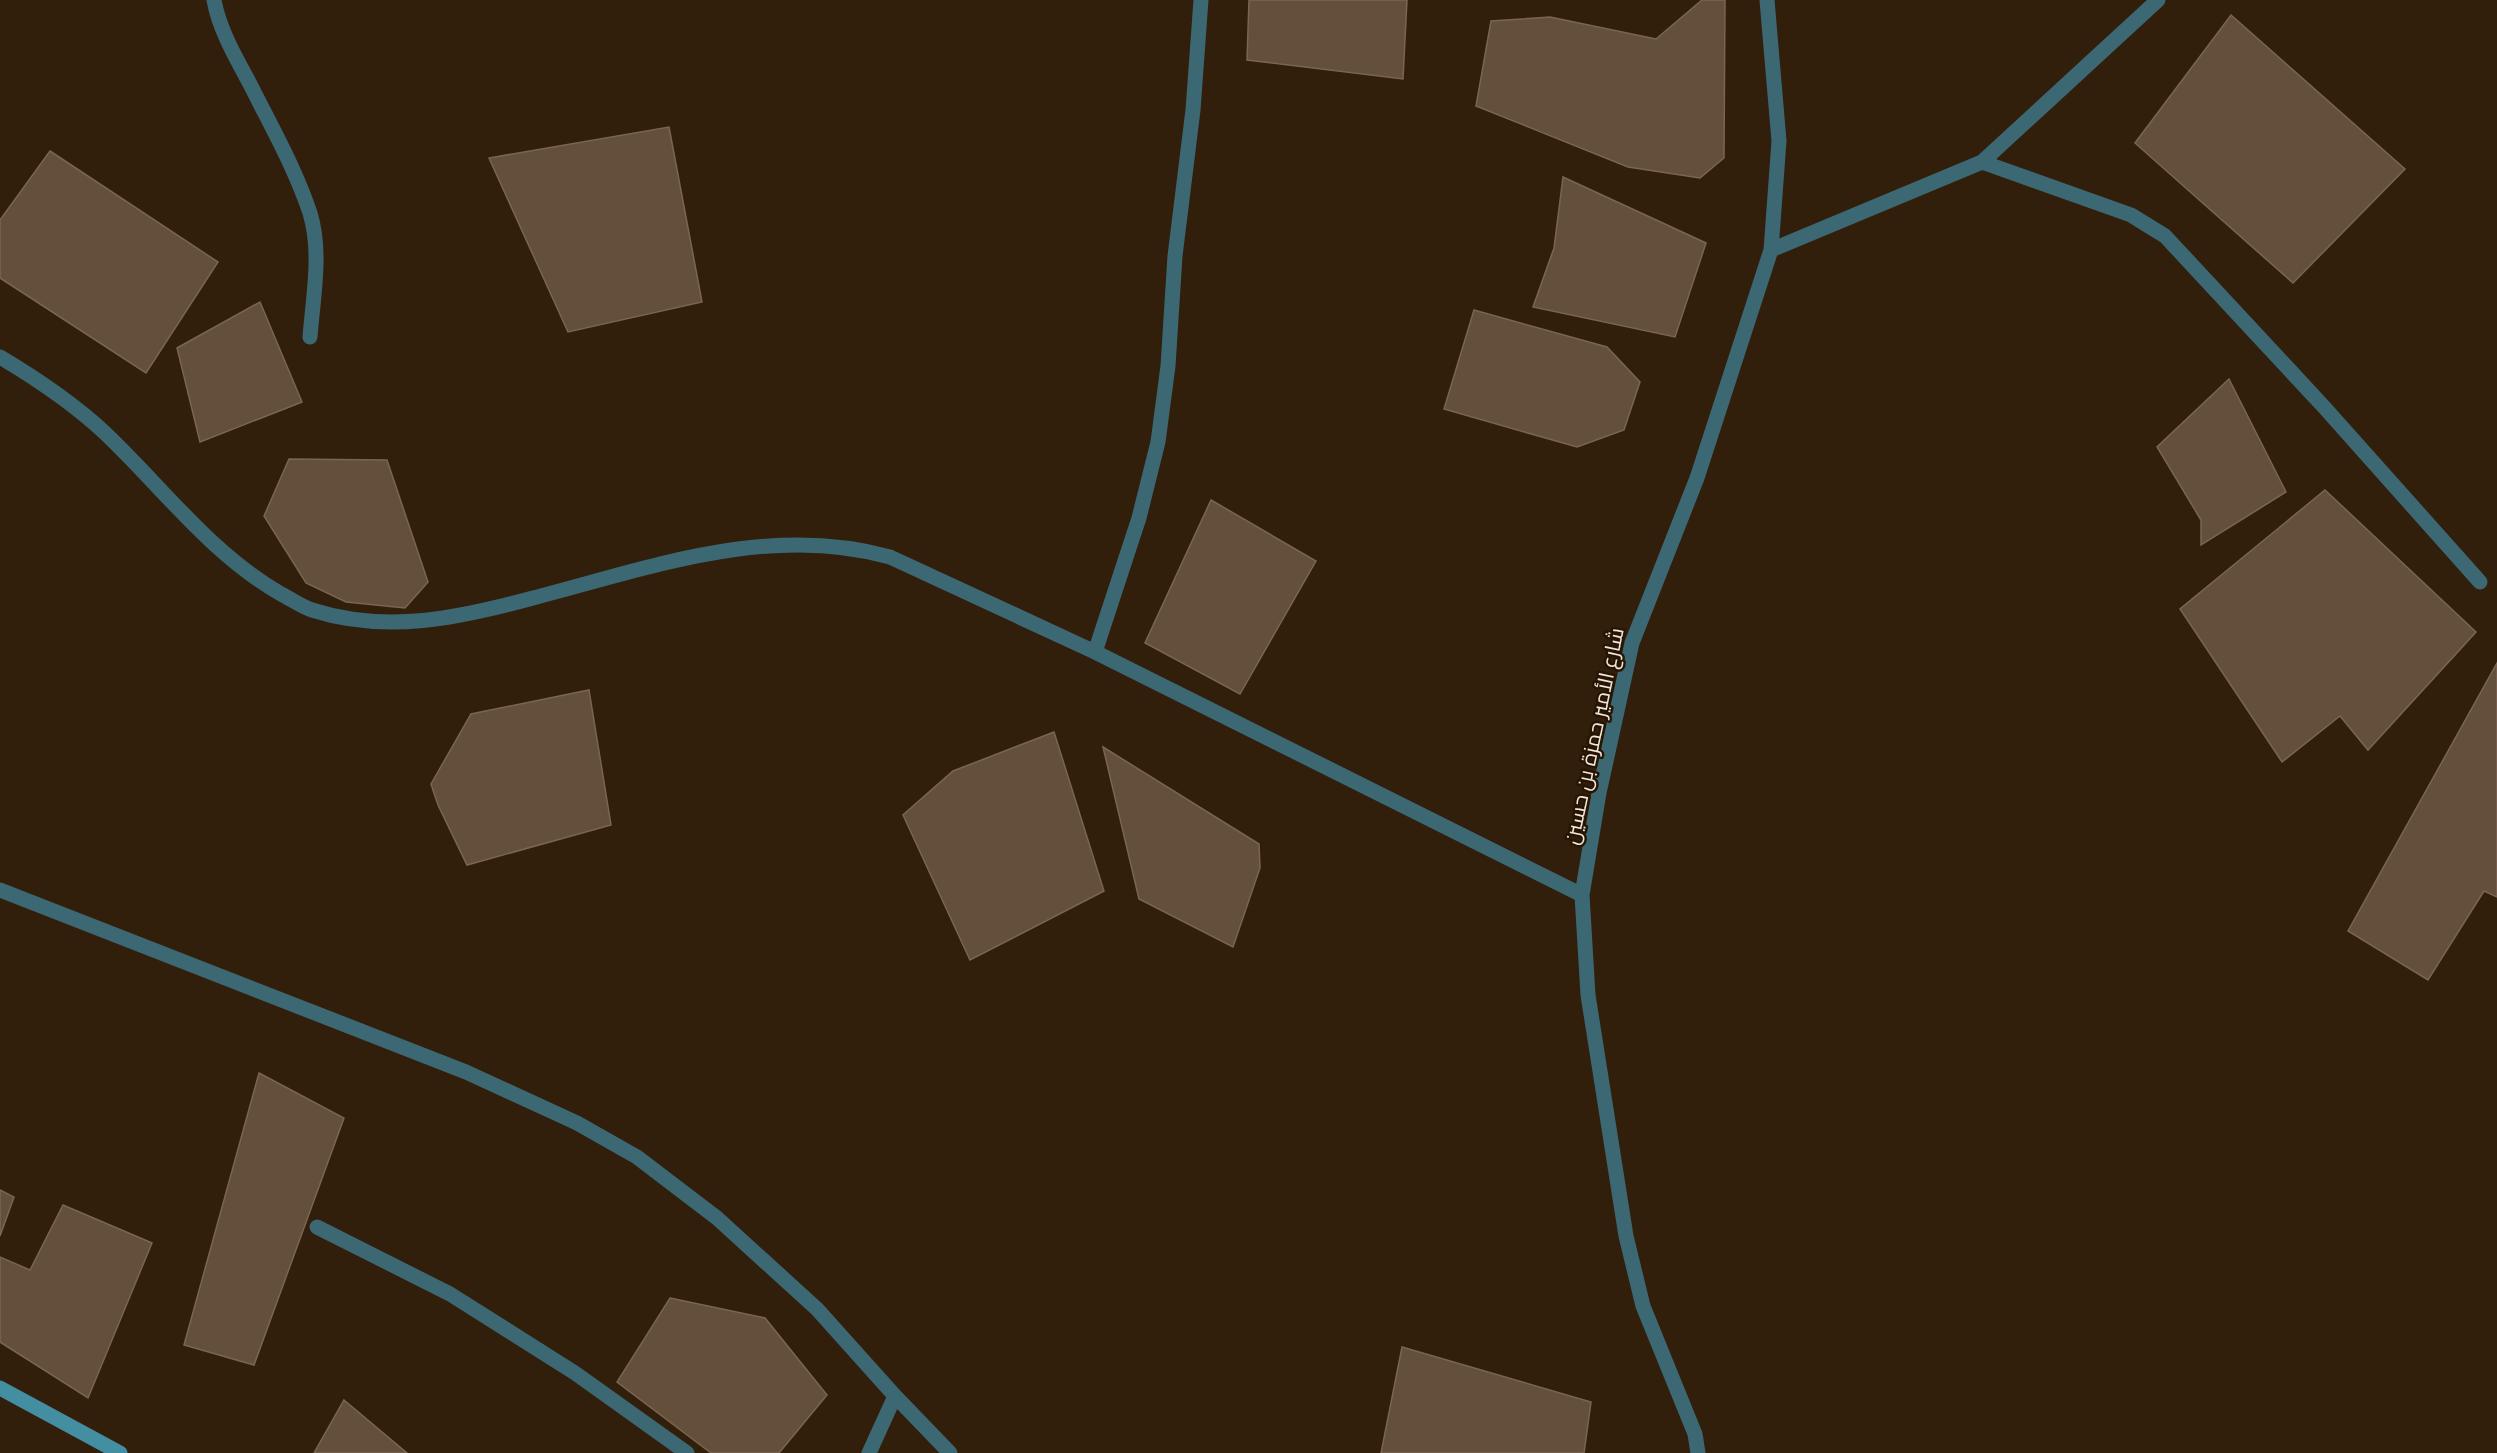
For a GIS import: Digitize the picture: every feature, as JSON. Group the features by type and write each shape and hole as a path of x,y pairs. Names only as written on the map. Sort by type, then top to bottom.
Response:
{"main road":[{"path":"0,1388 120,1453"}],"street":[{"path":"214,0 216,12 235,57 287,156 310,215 316,253 310,337"},
{"path":"1095,652 1139,518 1158,442 1168,366 1176,256 1193,110 1201,0"},
{"name":"شارع الأمير حمزة بن حسين","path":"1698,1453 1695,1434 1643,1306 1626,1236 1588,995 1582,895 1599,794 1632,643 1696,478 1771,250 1779,141 1767,0"},
{"path":"1771,250 1982,162 2158,0"},
{"path":"1982,162 2100,202 2131,215 2165,236 2324,407 2480,582"},
{"path":"0,357 43,382 104,433 209,541 260,581 310,610 372,624 465,616 695,555 767,544 821,543 855,547 890,557 1095,652 1582,895"},
{"path":"0,890 466,1072 587,1129 637,1157 717,1218 818,1309 894,1396 950,1453"},
{"path":"317,1227 450,1294 575,1373 687,1453"},
{"path":"869,1453 894,1396"}],"building":[{"path":"1249,0 1407,0 1403,79 1247,60"},
{"path":"1702,0 1725,0 1724,158 1700,178 1628,167 1476,106 1491,21 1550,17 1656,39"},
{"path":"2231,15 2405,169 2293,283 2135,143"},
{"path":"669,127 702,302 568,332 489,158"},
{"path":"50,151 218,262 146,373 0,278 0,220"},
{"path":"1563,177 1706,243 1675,337 1533,307 1554,248"},
{"path":"260,302 302,402 200,442 177,348"},
{"path":"1474,310 1607,347 1640,382 1624,430 1577,447 1444,409"},
{"path":"2229,379 2286,492 2201,545 2201,520 2157,447"},
{"path":"289,459 387,460 428,582 405,608 346,602 306,583 264,516"},
{"path":"2325,490 2476,632 2368,750 2340,716 2282,762 2180,609"},
{"path":"1211,500 1316,561 1240,694 1145,643"},
{"path":"2497,663 2497,897 2484,891 2428,980 2348,931"},
{"path":"589,690 611,825 467,865 438,805 431,784 471,714"},
{"path":"1054,732 1104,891 970,960 903,815 953,771"},
{"path":"1103,747 1259,844 1260,868 1233,947 1139,899"},
{"path":"259,1073 344,1118 254,1365 184,1345"},
{"path":"0,1190 14,1197 0,1236"},
{"path":"63,1205 152,1243 88,1398 0,1342 0,1257 30,1270"},
{"path":"670,1298 765,1318 827,1395 779,1453 711,1453 617,1382"},
{"path":"1402,1347 1591,1402 1584,1453 1381,1453"},
{"path":"344,1400 407,1453 314,1453"}]}
